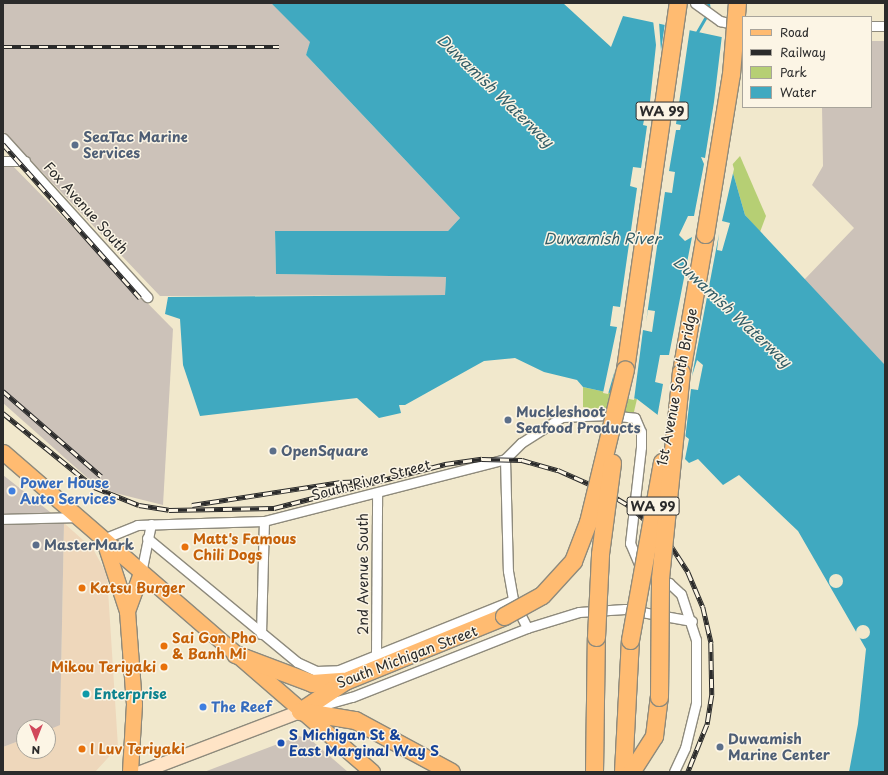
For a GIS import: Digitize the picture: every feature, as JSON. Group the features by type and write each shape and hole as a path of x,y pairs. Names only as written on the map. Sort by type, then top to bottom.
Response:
{"highway":[{"name":"WA 99","path":"594,772 600,554 678,3"},
{"name":"1st Avenue South Bridge","path":"623,772 631,625 681,372 721,148 737,3"},
{"path":"300,711 345,681 504,616 542,595 573,561 588,522 625,369"},
{"path":"631,772 654,736 659,697 660,578 681,372"},
{"path":"236,654 312,683 345,681"},
{"path":"300,711 355,720 451,772"}],"main road":[{"path":"3,452 372,772"},
{"path":"103,539 127,611 134,704 130,772"},
{"path":"127,611 141,573"},
{"name":"South Michigan Street","path":"140,772 300,711"}],"street":[{"path":"695,3 720,21 742,26"},
{"path":"872,26 885,26"},
{"name":"Fox Avenue South","path":"3,138 146,297"},
{"path":"3,161 25,161"},
{"name":"South River Street","path":"103,539 128,527 151,524 264,521 377,494 505,459 521,443 562,417 608,415 635,418 641,432 641,447 630,543 642,571 676,588 692,620"},
{"path":"505,459 507,559 513,600 526,628"},
{"name":"2nd Avenue South","path":"376,654 377,494"},
{"path":"3,519 77,517"},
{"path":"261,634 264,521"},
{"path":"141,573 151,524"},
{"path":"147,538 261,634"},
{"name":"South Michigan Street","path":"261,634 296,662 316,671 339,670 513,600"},
{"name":"South Michigan Street","path":"300,711 359,694 526,628 565,615 605,609 692,620"},
{"path":"674,772 685,748 696,702 698,660 692,620"}],"shaded area":[{"path":"3,3 271,3 311,42 306,55 460,218 448,231 275,231 276,274 446,277 445,295 160,296 3,131"},
{"path":"872,41 885,41 885,365 804,280 854,228 812,185 823,166 822,108 872,108"},
{"path":"3,156 173,329 163,505 115,493 92,482 3,403"},
{"path":"3,475 64,523 60,725 56,727 56,719 16,719 16,742 3,747"},
{"path":"64,523 93,549 107,574 118,747 95,772 3,772 3,747 16,742 16,759 56,759 56,726 60,724"},
{"path":"299,736 310,739 348,772 204,772"}],"green space":[{"path":"740,156 766,216 760,232 745,215 731,166"},
{"path":"583,387 637,399 633,416 583,407"}],"water":[{"name":"Duwamish River","path":"271,3 563,3 611,47 623,16 740,41 727,152 745,215 885,365 885,772 849,772 858,724 866,649 798,531 739,475 723,485 698,459 689,463 685,459 689,439 637,399 583,387 577,380 544,372 515,358 484,361 405,405 399,405 401,413 379,418 357,398 200,416 183,365 180,319 165,314 168,297 445,295 446,277 276,274 275,231 448,231 460,218 306,55 310,42"}],"pier":[{"path":"653,20 659,22 661,51 665,23 690,28 676,124 681,125 680,130 676,130 669,171 675,172 672,193 665,192 646,322 648,310 655,311 652,332 643,330 634,400 610,395 615,370 608,394 603,393 617,327 610,326 613,306 620,307 637,188 630,186 633,167 641,168 647,126 643,125 644,120 648,120 656,45"},
{"path":"722,35 742,41 729,152 734,169 722,221 730,223 722,251 717,250 719,234 692,376 697,360 703,365 698,390 691,389 685,440 657,418 663,384 655,382 660,355 669,355 692,237 685,241 679,235 688,216 694,216 704,164 701,157 705,158 714,102"},
{"path":"833,574 839,574 843,578 843,584 839,588 833,588 829,584 829,578"},
{"path":"860,625 866,625 870,629 870,635 866,639 860,639 856,635 856,629"}],"waterway":[{"path":"697,32 709,11 708,3"}],"railway":[{"path":"3,47 279,47"},
{"path":"3,144 140,298"},
{"path":"3,391 101,476"},
{"path":"3,413 94,487 139,505 169,510 274,508 445,464 482,459 522,460 558,470 603,490 630,506 668,541 688,572 703,607 711,643 712,695 707,725 688,772"},
{"path":"192,505 341,482 371,481"}],"place":[{"name":"SeaTac Marine Services","path":"75,145"},
{"name":"Muckleshoot Seafood Products","path":"508,420"},
{"name":"OpenSquare","path":"273,451"},
{"name":"Power House Auto Services","path":"12,491"},
{"name":"MasterMark","path":"36,545"},
{"name":"Matt's Famous Chili Dogs","path":"185,547"},
{"name":"Katsu Burger","path":"82,588"},
{"name":"Sai Gon Pho & Banh Mi","path":"164,646"},
{"name":"Mikou Teriyaki","path":"164,667"},
{"name":"Enterprise","path":"86,694"},
{"name":"The Reef","path":"203,707"},
{"name":"S Michigan St & East Marginal Way S","path":"281,743"},
{"name":"Duwamish Marine Center","path":"720,747"},
{"name":"I Luv Teriyaki","path":"82,749"}],"water label":[{"name":"Duwamish Waterway","path":"496,90"},
{"name":"Duwamish Waterway","path":"733,311"}]}
